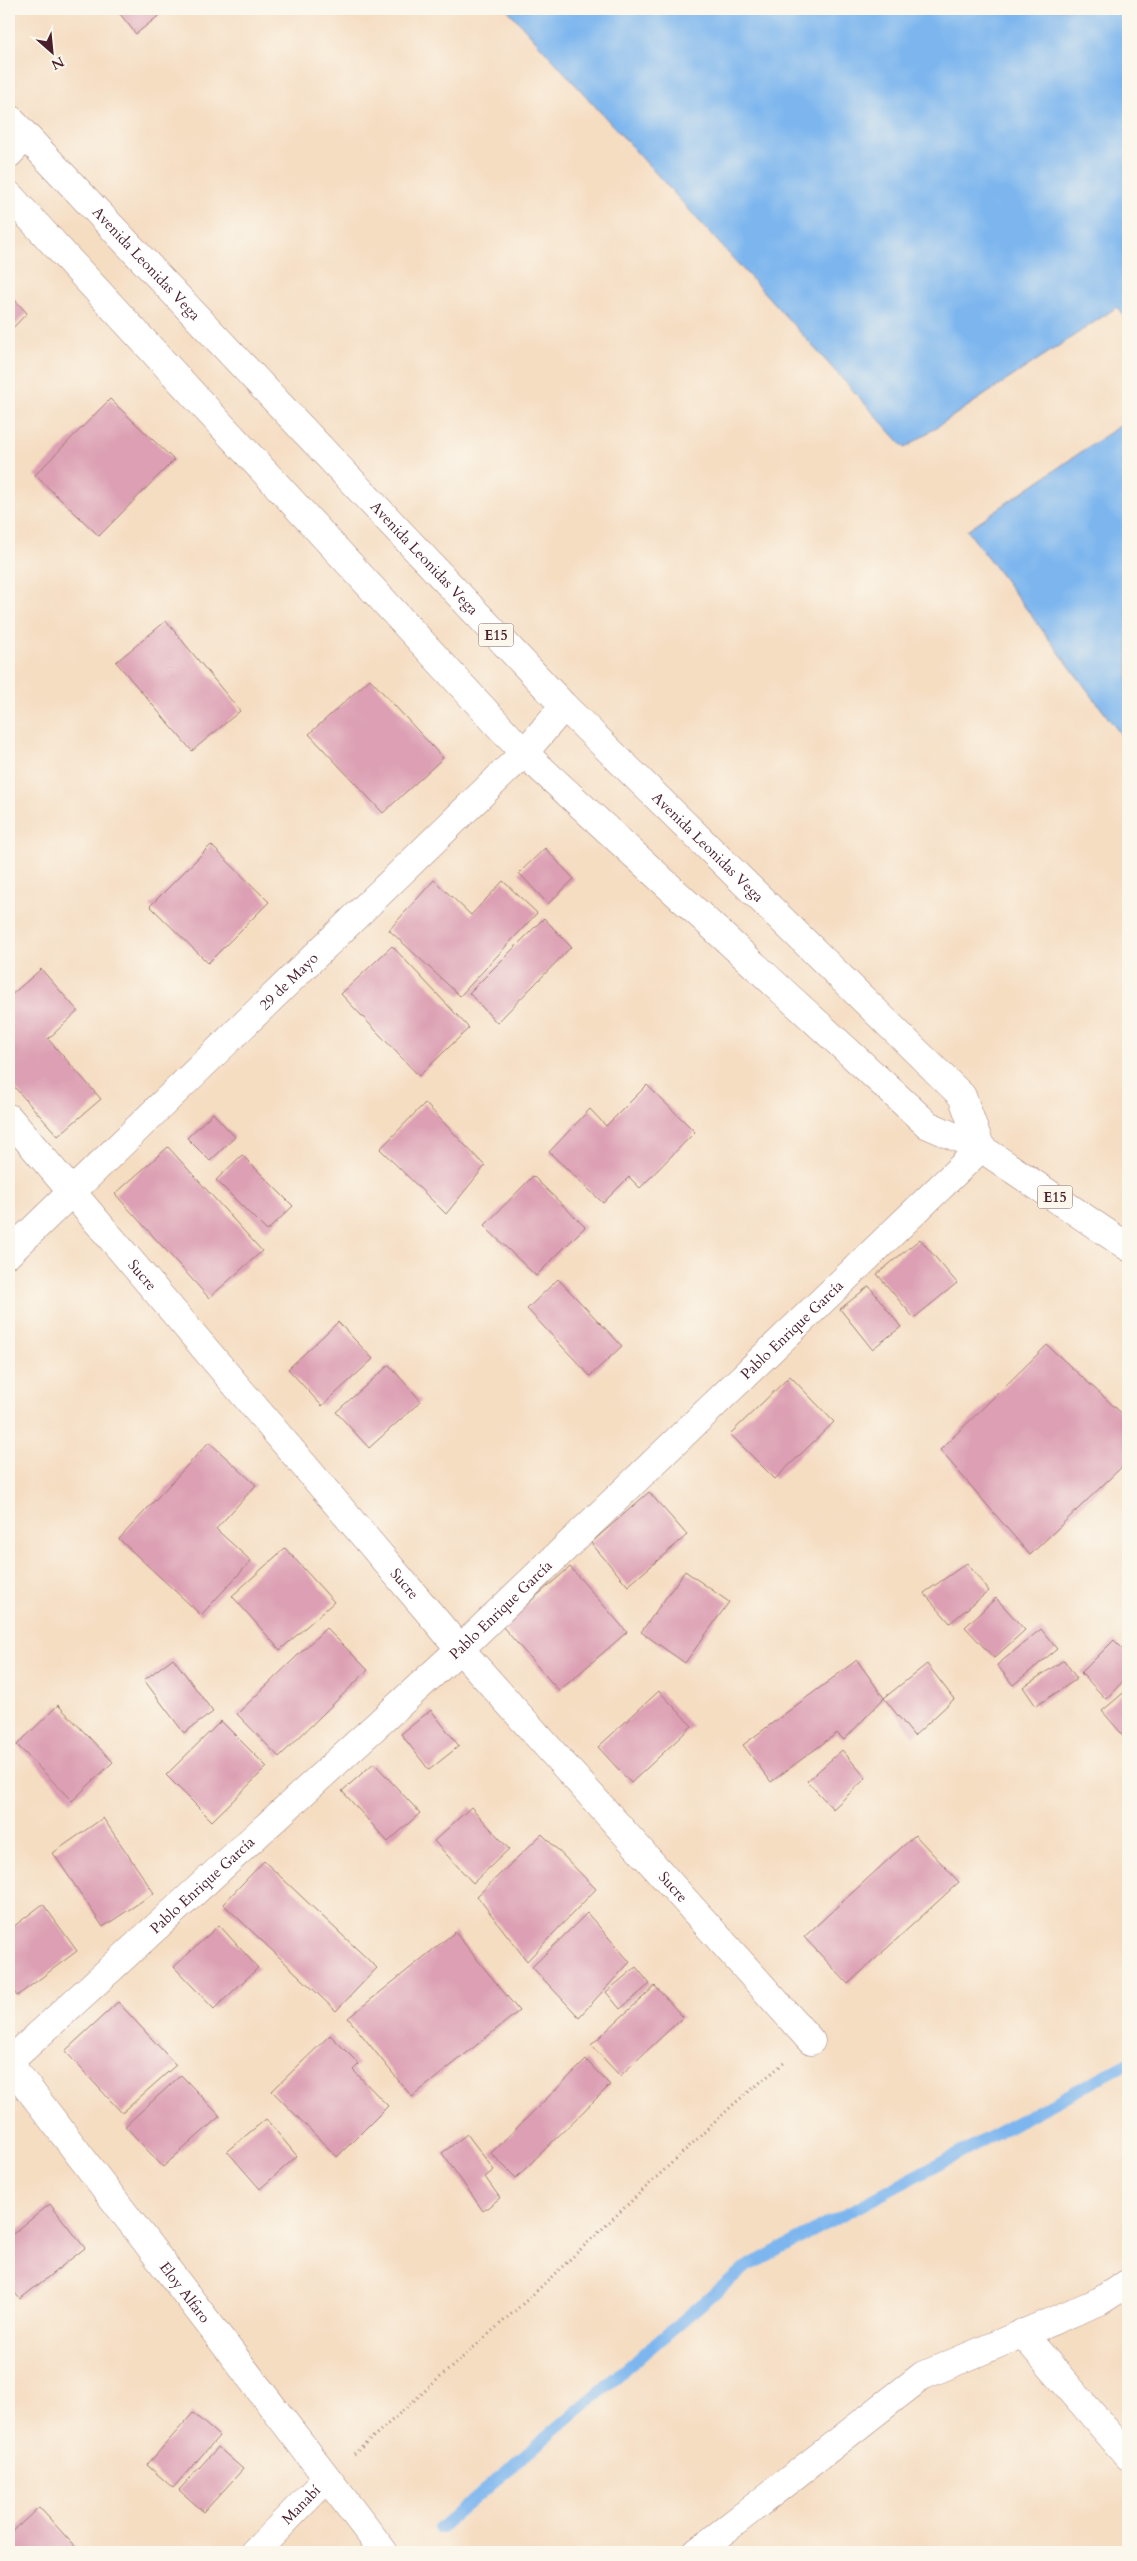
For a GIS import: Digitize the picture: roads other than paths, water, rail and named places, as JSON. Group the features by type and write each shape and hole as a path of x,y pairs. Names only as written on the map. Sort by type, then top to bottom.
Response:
{"main road":[{"name":"Avenida Leonidas Vega","path":"14,136 564,706 962,1096 981,1148"},
{"name":"E15","path":"9,195 524,753 928,1126 981,1148 1128,1247"},
{"name":"29 de Mayo","path":"9,1253 524,753 564,706"},
{"name":"Sucre","path":"9,1118 73,1191 460,1649 811,2041"},
{"name":"Pablo Enrique García","path":"9,2062 460,1649 981,1148"},
{"name":"Eloy Alfaro","path":"9,2062 384,2552"},
{"path":"697,2552 922,2376 1100,2300 1128,2283"},
{"path":"1022,2333 1128,2456"},
{"name":"Manabí","path":"255,2552 327,2478"}],"water":[{"path":"507,9 1128,9 1128,322 1117,307 905,448"},
{"path":"1128,420 1128,744 967,530"}],"waterway":[{"path":"440,2528 744,2268 1128,2063"}]}
